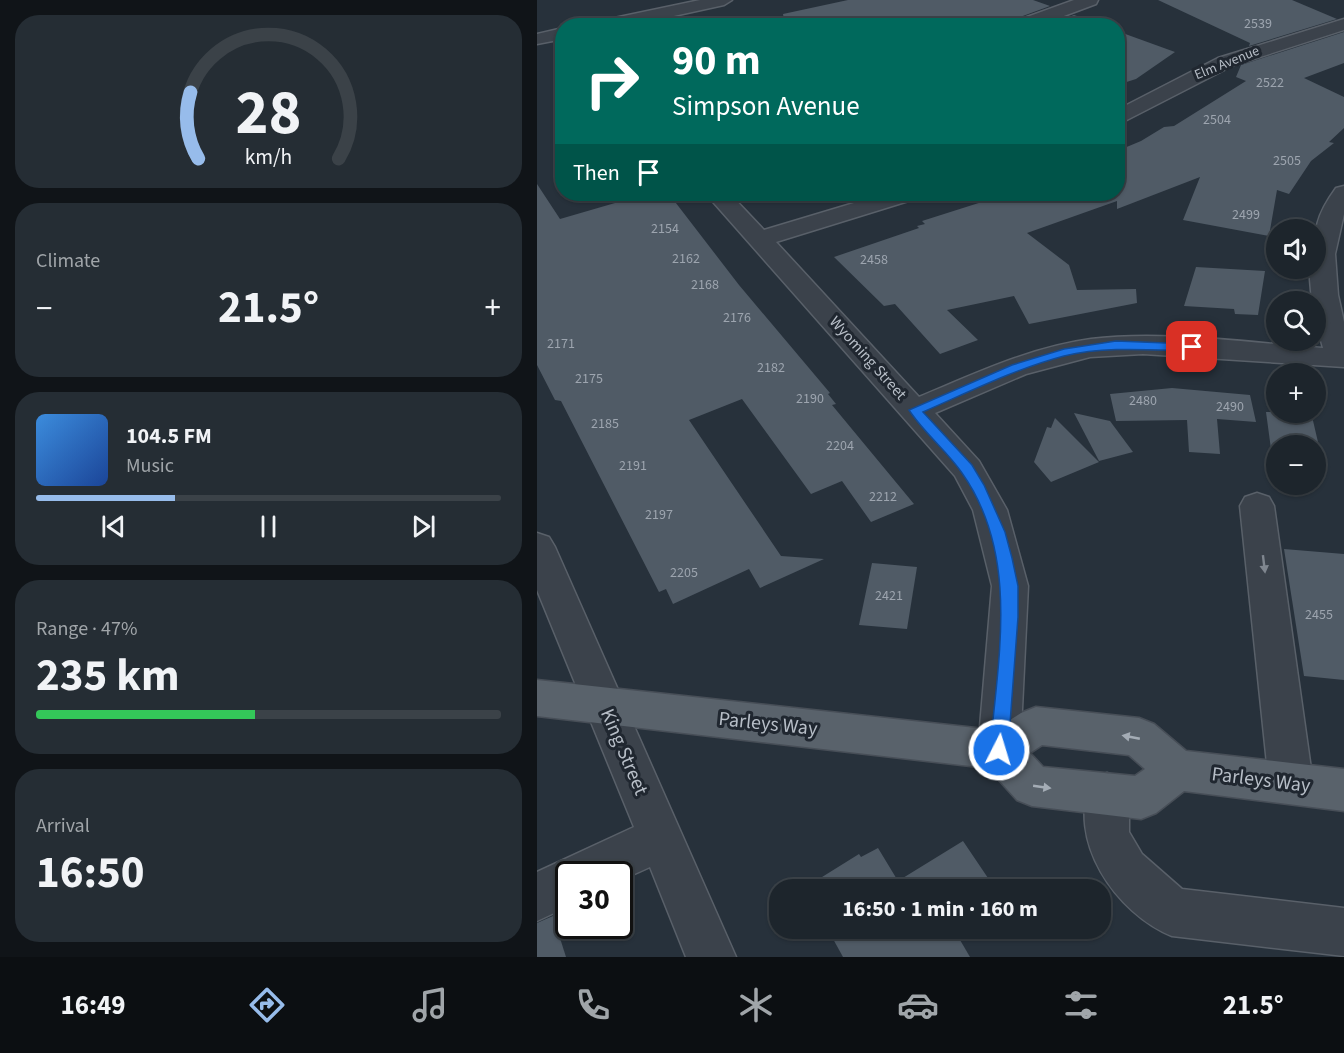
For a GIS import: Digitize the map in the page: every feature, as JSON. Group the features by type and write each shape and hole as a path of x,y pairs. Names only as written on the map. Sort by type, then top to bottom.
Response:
{"main road":[{"name":"Parleys Way","path":"537,698 999,750"},
{"path":"1036,726 1139,737 1177,770 1141,798 1032,786 999,750 1036,726"},
{"name":"Parleys Way","path":"1177,770 1344,789"}],"street":[{"path":"661,18 723,0"},
{"path":"1041,18 1090,0"},
{"name":"Elm Avenue","path":"1125,114 1179,84 1225,62 1344,24"},
{"path":"537,39 555,35"},
{"path":"915,410 1024,364 1090,348 1162,345 1342,358 1324,301 1321,255 1329,219 1344,193"},
{"name":"Wyoming Street","path":"725,201 915,410 967,469 979,489 994,521 1010,586 1010,617 999,750"},
{"path":"760,239 884,201"},
{"path":"1257,506 1291,783"},
{"name":"King Street","path":"537,547 711,957"},
{"path":"1107,794 1107,836 1126,870 1172,912 1344,932"},
{"path":"611,861 661,838"},
{"path":"537,897 555,888"}],"building":[{"path":"848,0 1033,0 1050,6 1017,18 784,18 783,14"},
{"path":"1158,0 1292,0 1337,19 1249,46 1250,43"},
{"path":"1074,15 1083,18 1066,18"},
{"path":"1344,32 1344,63 1304,78 1344,97 1344,128 1329,142 1334,143 1311,161 1289,194 1277,190 1272,219 1266,219 1266,235 1183,220 1200,177 1117,209 1117,201 1125,201 1125,148 1164,127 1174,126 1246,81 1236,77 1241,65"},
{"path":"1125,34 1175,52 1136,79 1125,82"},
{"path":"537,184 560,219 615,203 613,201 674,201 739,285 830,393 828,394 836,404 832,405 914,504 871,522 842,481 811,494 742,399 689,420 781,556 824,559 760,588 749,569 673,604 666,589 659,592 561,401 555,400 537,365"},
{"path":"985,201 1117,201 1027,233 1069,265 1077,290 1136,289 1137,303 1029,324 1014,296 947,310 978,340 940,354 895,304 884,306 834,257 925,224 922,221"},
{"path":"1196,267 1265,271 1258,315 1235,314 1234,309 1184,306"},
{"path":"1172,388 1250,395 1256,422 1217,419 1220,454 1189,452 1187,420 1116,421 1110,394"},
{"path":"1074,413 1110,421 1133,452 1099,461"},
{"path":"1055,418 1099,462 1051,482 1034,462 1047,427 1051,428"},
{"path":"1267,423 1314,423 1316,435 1269,435"},
{"path":"1284,549 1344,554 1344,680 1304,676"},
{"path":"872,563 917,567 907,629 859,625"},
{"path":"963,841 988,878 986,879 901,879"},
{"path":"878,848 897,879 819,879 859,854 861,857"},
{"path":"553,916 555,939 560,939 566,957 537,957 537,923"},
{"path":"833,939 959,939 970,957 843,957"}],"route":[{"path":"999,750 1010,617 1010,586 1004,558 990,510 967,469 915,410 1016,367 1064,352 1116,345 1192,347"}]}
